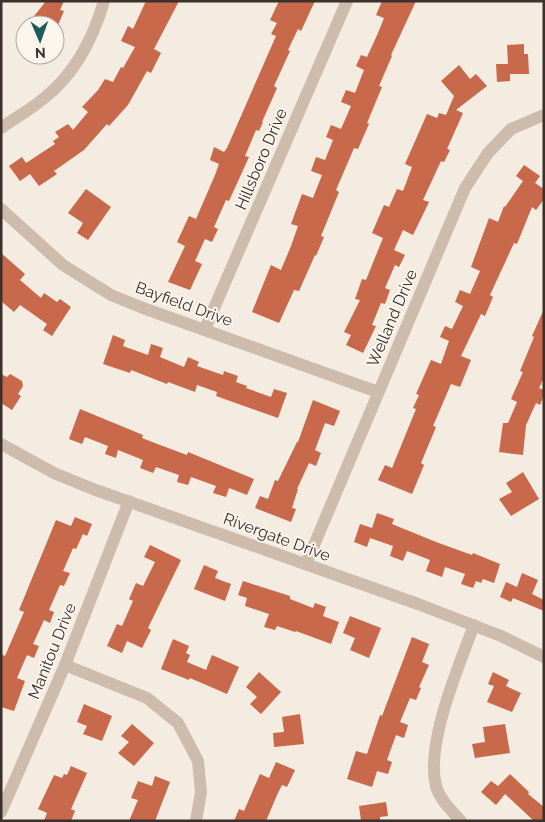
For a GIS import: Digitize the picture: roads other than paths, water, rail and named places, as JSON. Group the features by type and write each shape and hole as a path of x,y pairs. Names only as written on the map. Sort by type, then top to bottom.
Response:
{"street":[{"path":"1,128 42,101 66,78 76,65 95,28 104,1"},
{"name":"Hillsboro Drive","path":"205,329 347,1"},
{"name":"Welland Drive","path":"306,564 465,188 488,153 511,129 544,115"},
{"name":"Bayfield Drive","path":"1,209 62,265 111,294 143,308 378,392"},
{"name":"Rivergate Drive","path":"1,444 54,473 92,489 474,625 544,657"},
{"name":"Manitou Drive","path":"1,812 65,665 129,501"},
{"path":"460,821 445,803 437,788 434,774 441,719 474,625"},
{"path":"65,665 147,698 178,723 198,761 201,792 196,821"}]}
